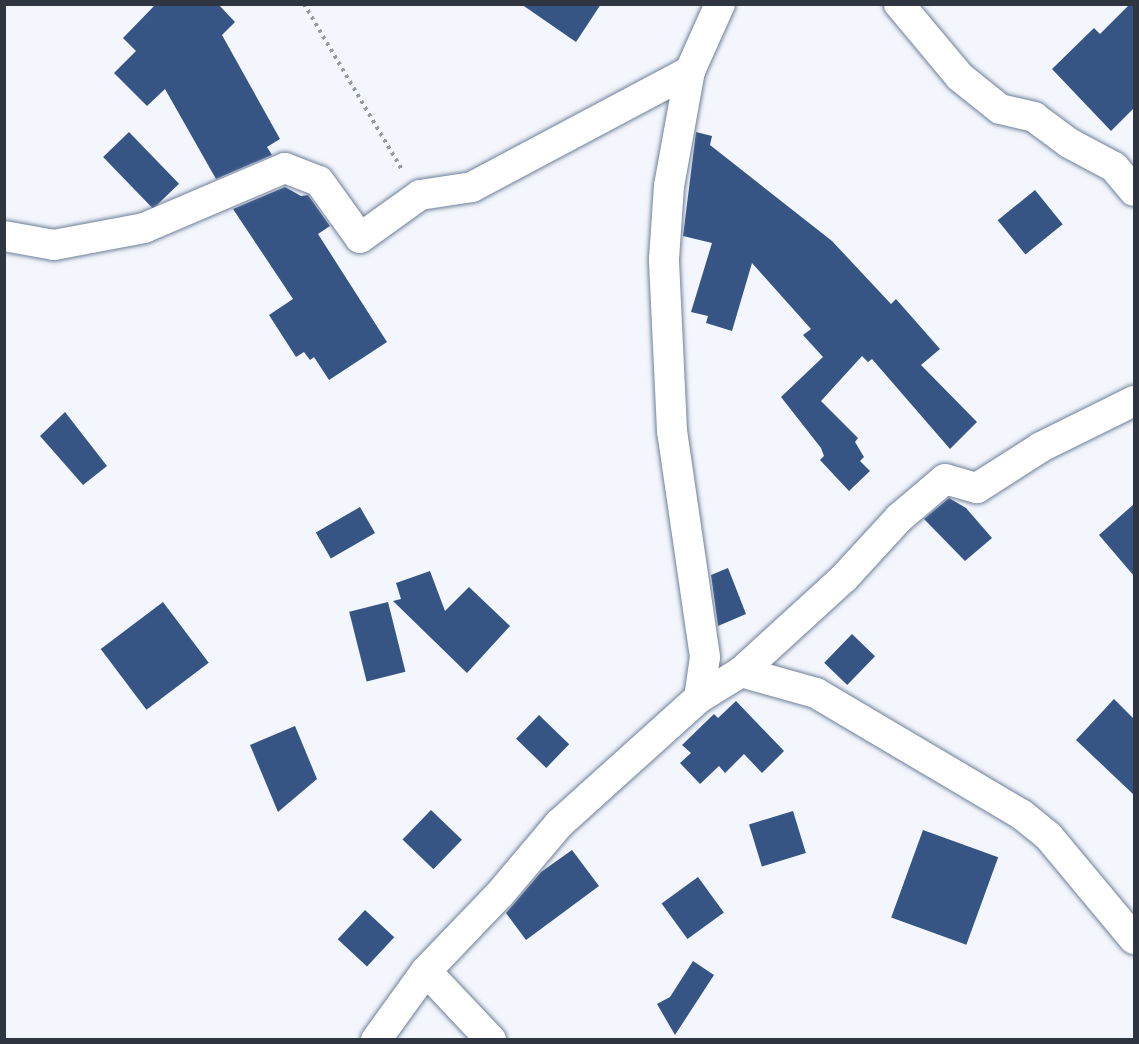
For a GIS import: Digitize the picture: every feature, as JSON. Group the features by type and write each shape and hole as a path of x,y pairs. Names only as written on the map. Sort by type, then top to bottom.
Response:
{"street":[{"path":"699,698 705,657 672,431 664,259 669,186 690,71 720,4"},
{"path":"899,4 960,77 1000,109 1034,117 1069,143 1114,167 1134,191"},
{"path":"4,236 54,245 144,228 285,168 320,181 360,238 420,195 472,187 690,71"},
{"path":"376,1040 426,971 499,896 559,824 699,698 741,672 844,578 899,518 945,479 977,488 1041,447 1134,401"},
{"path":"741,672 816,693 1021,814 1049,837 1134,939"},
{"path":"426,971 491,1040"}],"path":[{"path":"304,4 381,138 420,195"}],"building":[{"path":"156,4 218,4 235,22 222,35 280,139 267,147 272,155 216,179 165,89 147,106 114,73 136,51 123,38"},
{"path":"521,4 601,4 576,42"},
{"path":"1130,4 1134,4 1134,108 1111,131 1052,69 1094,28 1100,34"},
{"path":"129,132 179,184 153,209 103,157"},
{"path":"696,132 712,136 710,145 832,241 891,304 896,299 940,349 921,365 977,422 950,449 872,359 868,362 862,356 821,401 858,438 855,442 864,457 860,461 870,471 849,491 820,460 824,456 821,448 781,397 823,357 803,335 811,329 752,263 732,331 706,323 708,316 691,312 712,243 683,236"},
{"path":"285,187 301,196 308,195 330,226 318,234 387,342 329,380 314,357 310,360 304,352 296,357 269,315 293,299 233,209"},
{"path":"1035,190 1063,224 1025,254 998,220"},
{"path":"65,412 107,466 83,485 40,436"},
{"path":"949,498 966,508 992,538 965,561 924,519"},
{"path":"1134,504 1134,576 1099,535"},
{"path":"360,507 375,533 331,558 316,532"},
{"path":"728,568 746,614 718,626 711,575"},
{"path":"430,571 445,611 469,587 510,626 467,673 393,601 401,599 396,583"},
{"path":"163,602 209,663 146,710 101,649"},
{"path":"388,602 405,672 367,682 349,612"},
{"path":"852,634 875,656 847,685 824,663"},
{"path":"1114,699 1134,719 1134,795 1076,740"},
{"path":"736,701 784,751 762,773 744,754 725,773 719,766 700,784 680,763 691,753 682,745 714,714 718,718"},
{"path":"539,715 569,744 546,768 516,739"},
{"path":"295,726 317,779 278,812 250,745"},
{"path":"431,810 462,840 433,869 403,839"},
{"path":"793,811 806,853 762,867 749,824"},
{"path":"923,830 998,857 966,945 891,917"},
{"path":"572,850 599,886 526,940 506,913 541,872"},
{"path":"698,877 724,913 687,939 662,903"},
{"path":"365,910 394,937 367,967 338,939"},
{"path":"693,961 714,975 675,1035 657,1004 670,997"}]}
